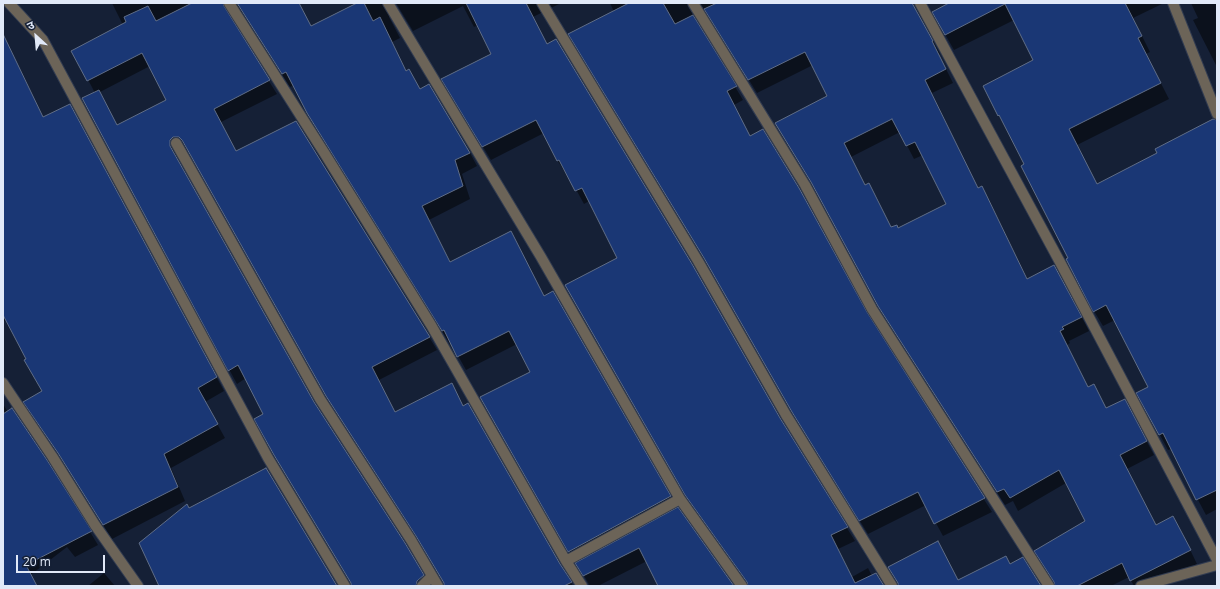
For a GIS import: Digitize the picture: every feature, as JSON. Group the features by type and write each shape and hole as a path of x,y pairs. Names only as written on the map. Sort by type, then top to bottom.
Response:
{"street":[{"path":"9,3 43,40 268,458 344,586"},
{"path":"229,3 431,325 566,561 582,586"},
{"path":"388,3 540,257 680,499 742,586"},
{"path":"542,3 698,261 786,415 892,586"},
{"path":"693,3 805,186 872,309 1049,586"},
{"path":"920,3 1065,271 1217,560"},
{"path":"1173,3 1217,114"},
{"path":"176,143 320,399 411,540 438,586"},
{"path":"3,383 52,456 95,525 138,586"},
{"path":"566,561 680,499"},
{"path":"1141,586 1217,565"},
{"path":"422,586 432,576"}],"building":[{"path":"192,3 223,3 270,80 214,109 236,151 296,121 430,337 372,367 395,412 452,383 463,406 468,403 560,564 572,582 564,586 444,586 444,583 416,536 326,396 182,140 179,137 173,137 170,140 170,146 314,402 424,575 417,581 416,586 351,586 351,583 255,421 254,419 263,414 238,365 228,371 82,98 99,90 117,125 166,100 142,53 87,81 71,51 126,22 124,17 148,6 156,21"},
{"path":"237,3 299,3 311,26 357,3 364,3 373,21 380,17 406,71 409,69 420,89 429,84 470,153 455,160 463,186 422,206 450,262 511,231 544,296 553,291 671,496 568,552 480,397 530,372 509,331 457,357 444,330 442,331 307,113 286,72 282,74"},
{"path":"466,3 526,3 547,44 556,39 692,264 780,418 848,527 831,535 855,583 876,573 884,586 748,586 747,582 685,495 565,285 617,258 582,188 575,191 559,160 557,161 536,120 482,147 441,79 491,54"},
{"path":"629,3 663,3 675,24 693,15 737,86 727,91 750,136 763,129 799,188 867,312 985,498 934,524 918,492 859,521 792,412 704,258 568,34"},
{"path":"717,3 912,3 933,41 946,69 925,80 978,188 982,186 1027,279 1054,265 1082,317 1062,327 1064,329 1060,331 1088,387 1094,384 1106,408 1125,399 1147,441 1120,455 1156,525 1173,516 1191,550 1130,581 1122,563 1077,586 1055,586 1054,582 1034,551 1085,521 1059,470 1010,498 1004,489 997,492 878,306 811,182 775,123 827,96 805,52 748,80 704,9","holes":["892,119 906,146 915,142 946,204 898,228 897,225 891,227 869,183 865,185 844,143"]},
{"path":"949,3 1125,3 1142,36 1138,38 1161,83 1069,129 1097,184 1157,153 1155,149 1213,119 1217,120 1217,490 1196,500 1163,433 1159,435 1136,393 1148,387 1106,305 1093,312 1066,259 1068,258 1021,166 1024,164 983,86 1033,60 1005,4 945,35 932,12"},
{"path":"3,34 43,117 70,104 217,377 198,388 218,424 164,454 178,487 103,525 58,453 23,402 42,391 24,360 26,359 3,315"},
{"path":"12,408 92,531 26,565 37,586 3,586 3,414"},
{"path":"266,468 337,586 159,586 139,543 187,504 189,508"},
{"path":"678,507 734,586 658,586 639,548 583,576 575,563"},
{"path":"938,541 958,580 1006,556 1010,564 1023,557 1041,586 898,586 898,583 888,567"}]}
